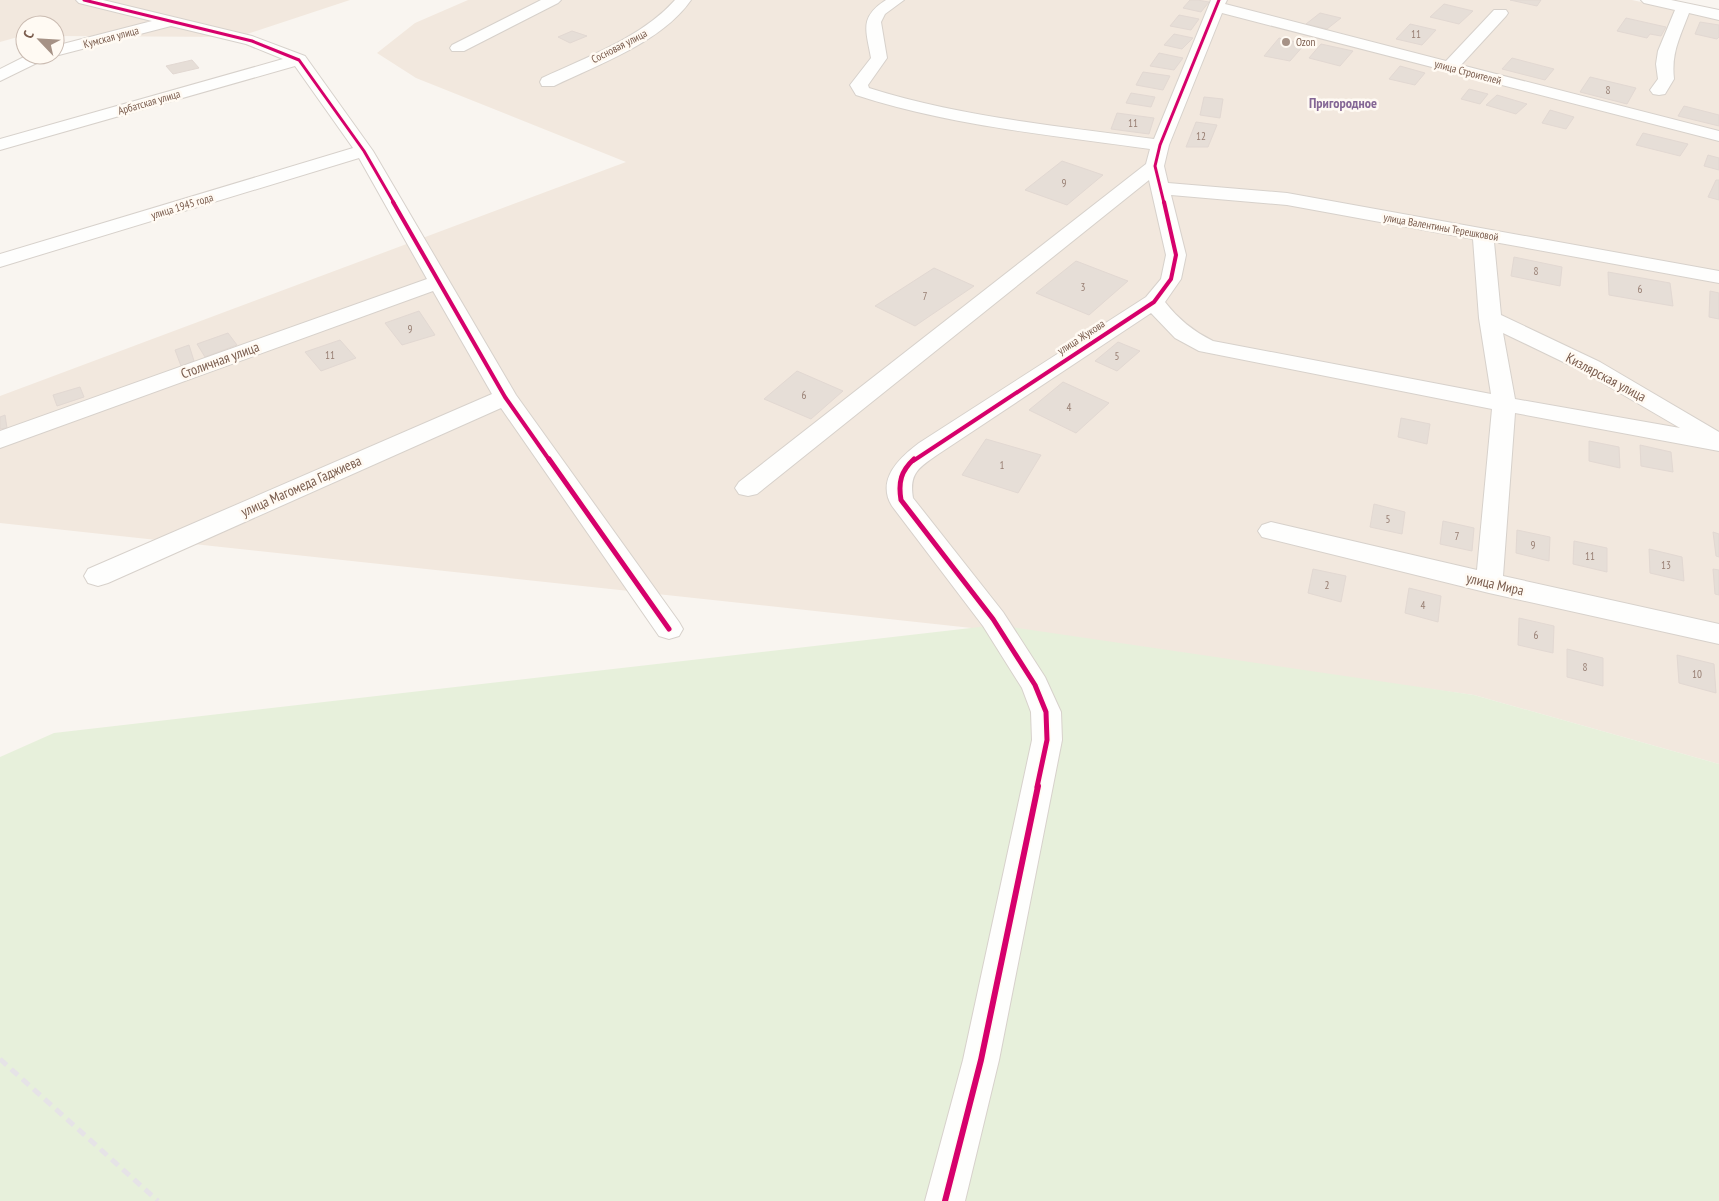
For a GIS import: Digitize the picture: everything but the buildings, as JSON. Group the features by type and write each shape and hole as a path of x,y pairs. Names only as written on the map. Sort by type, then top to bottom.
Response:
{"street":[{"path":"84,0 167,22 252,41 299,60 364,151 505,397 669,629"},
{"path":"458,48 553,0"},
{"name":"Сосновая улица","path":"548,82 652,29 677,9 683,0"},
{"path":"896,0 875,16 873,22 879,58 860,85 862,91 906,105 1008,124 1160,145"},
{"path":"1650,0 1719,15"},
{"name":"улица Жукова","path":"945,1201 981,1060 1047,740 1046,712 1035,685 993,619 901,500 898,488 900,476 910,463 928,449 1154,302 1171,279 1176,255 1155,166 1160,145 1218,4"},
{"name":"улица Строителей","path":"1218,4 1449,67 1719,136"},
{"path":"1659,90 1666,80 1664,64 1666,51 1684,8"},
{"path":"1449,67 1500,13"},
{"name":"Кумская улица","path":"65,48 167,22"},
{"name":"Арбатская улица","path":"0,144 299,60"},
{"path":"0,76 21,65"},
{"name":"улица 1945 года","path":"0,261 364,151"},
{"path":"748,488 1155,166"},
{"name":"улица Валентины Терешковой","path":"1161,188 1287,199 1719,278"},
{"path":"1483,235 1490,318 1504,404 1489,583"},
{"name":"Столичная улица","path":"0,440 440,281"},
{"path":"1154,302 1172,326 1187,337 1207,346 1504,404 1719,442"},
{"name":"Кизлярская улица","path":"1490,318 1592,367 1719,442"},
{"name":"улица Магомеда Гаджиева","path":"98,576 505,397"},
{"name":"улица Мира","path":"1271,531 1489,583 1719,634"}],"shaded area":[{"path":"0,0 350,0 238,37 65,36 65,15 15,15 15,38 0,42"},
{"path":"468,0 1632,0 1719,19 1719,764 1474,695 990,630 0,523 0,396 626,162 416,78 377,53 415,23"}],"green space":[{"path":"997,625 1474,695 1719,764 1719,1201 0,1201 0,757 54,733"}],"railway":[{"path":"0,1059 158,1201"}],"cycle path":[{"path":"84,0 252,41 299,60 364,151 505,397 669,629"},
{"path":"945,1201 981,1060 1047,740 1046,712 1035,685 993,619 901,500 899,482 904,470 921,454 1154,302 1171,279 1176,255 1155,166 1160,145 1219,0"}],"place":[{"name":"Ozon","path":"1286,42"}],"district":[{"name":"Пригородное","path":"1343,103"}]}
